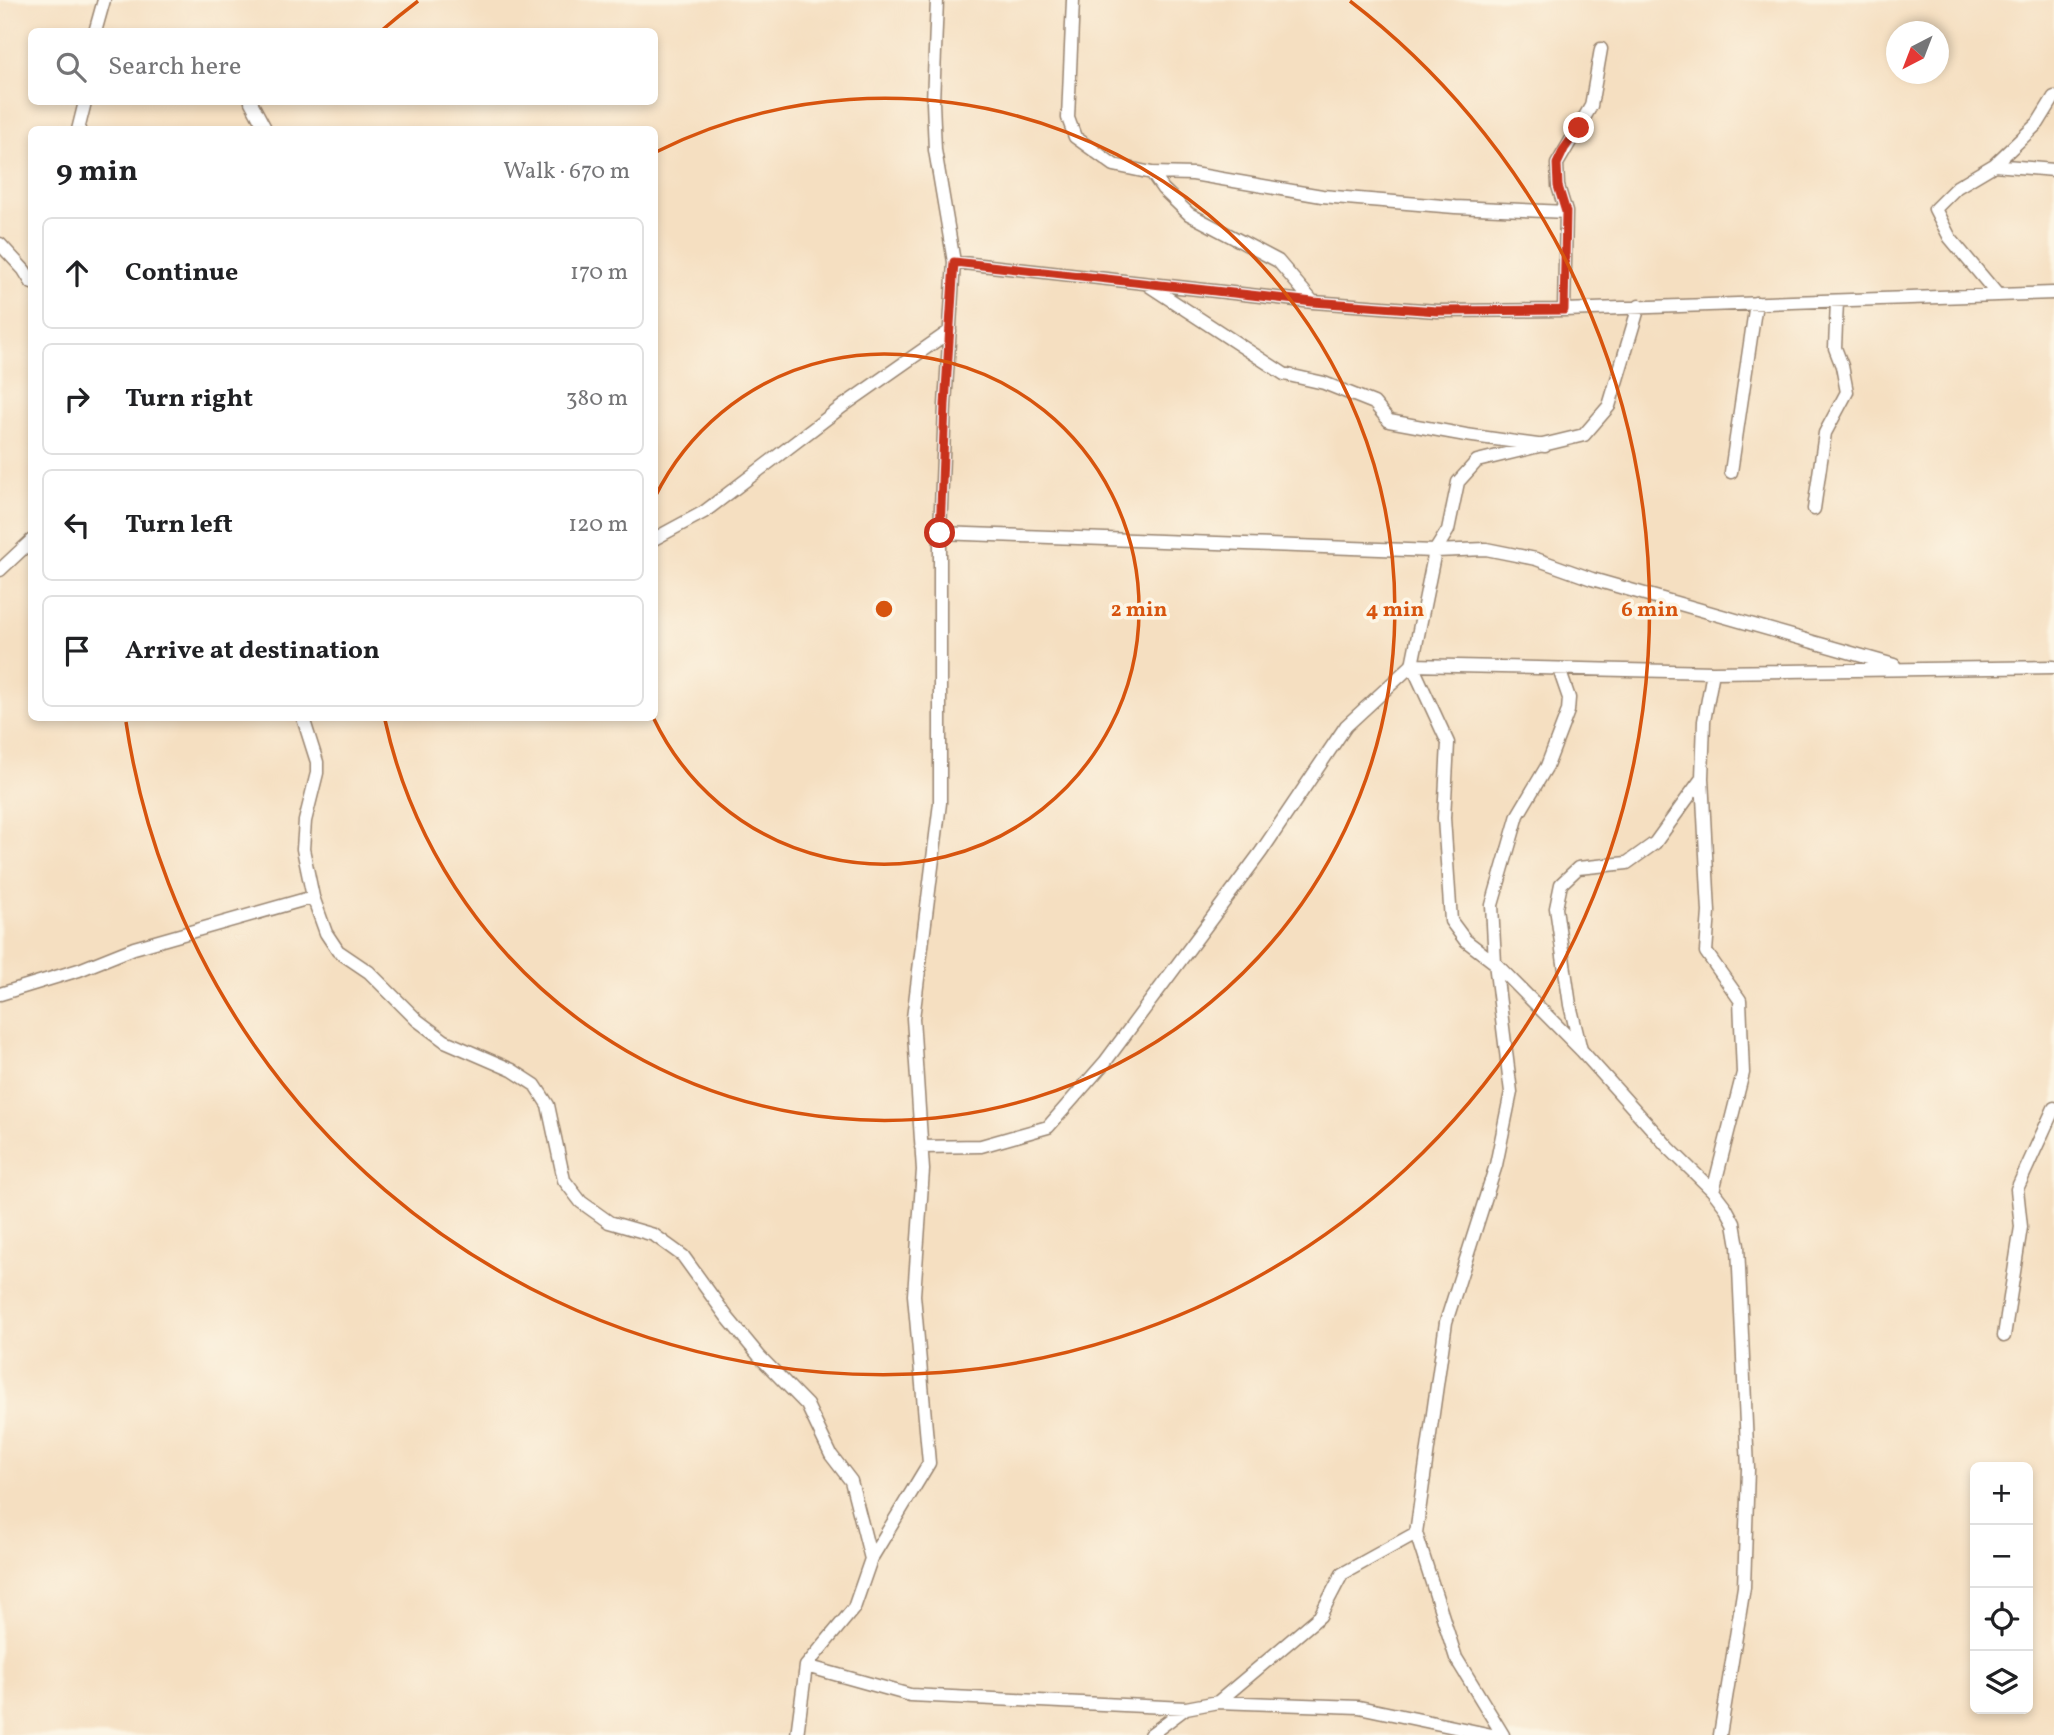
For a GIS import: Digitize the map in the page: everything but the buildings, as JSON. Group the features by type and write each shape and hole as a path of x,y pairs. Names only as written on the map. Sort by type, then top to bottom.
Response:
{"street":[{"path":"96,28 104,0"},
{"path":"797,1735 806,1666 855,1608 872,1559 929,1463 914,1295 923,1170 913,1018 940,803 940,533 954,262 935,150 933,102 937,0"},
{"path":"1073,0 1068,118 1075,137 1114,165 1152,173 1193,174 1322,196 1455,207 1566,212"},
{"path":"1564,310 1566,212 1558,186 1557,164 1591,106 1601,49"},
{"path":"1997,294 1950,238 1935,209 1957,187 1994,165 2038,123 2054,97"},
{"path":"79,126 84,105"},
{"path":"253,105 264,126"},
{"path":"1994,165 2054,170"},
{"path":"1152,173 1163,189 1189,214 1278,261 1313,302"},
{"path":"0,244 28,276"},
{"path":"954,262 1313,302 1437,311 1564,310 2054,293"},
{"path":"1145,283 1283,374 1324,383 1374,403 1389,421 1545,446"},
{"path":"1814,509 1825,433 1847,392 1835,348 1837,301"},
{"path":"1731,472 1756,303"},
{"path":"922,1147 981,1146 1048,1127 1105,1062 1261,852 1346,726 1412,664 1435,551 1448,530 1458,482 1477,461 1584,435 1609,407 1639,306"},
{"path":"658,537 704,512 832,414 950,331"},
{"path":"940,533 1435,551 1486,550 1536,559 1592,579 1909,669"},
{"path":"0,570 28,544"},
{"path":"1412,664 1713,673 2054,667"},
{"path":"1412,664 1448,743 1444,818 1451,920 1465,940 1495,963 1582,1051 1669,1148 1713,1191 1734,1223 1738,1246 1748,1469 1744,1587 1720,1735"},
{"path":"1503,1735 1456,1658 1416,1533 1446,1322 1496,1165 1511,1092 1495,963 1492,905 1518,815 1547,766 1568,710 1569,698 1559,669"},
{"path":"1713,673 1704,721 1702,778 1709,912 1706,952 1740,1000 1743,1073 1713,1191"},
{"path":"304,721 317,762 317,773 305,821 303,849 313,897 326,933 338,951 369,972 417,1020 445,1041 512,1070 535,1085 548,1105 564,1180 581,1202 609,1222 654,1235 683,1256 735,1327 807,1405 831,1455 851,1481 872,1559"},
{"path":"1582,1051 1570,1005 1556,908 1561,884 1578,868 1627,863 1655,843 1702,778"},
{"path":"0,994 79,970 134,948 313,897"},
{"path":"2004,1336 2021,1227 2017,1189 2054,1108"},
{"path":"1218,1702 1320,1616 1342,1574 1416,1533"},
{"path":"806,1666 910,1695 1186,1708 1218,1702 1359,1707 1492,1735"},
{"path":"1150,1735 1186,1708"}],"route":[{"path":"940,533 954,262 1313,302 1437,311 1564,310 1566,212 1558,186 1557,164 1579,128"}]}
